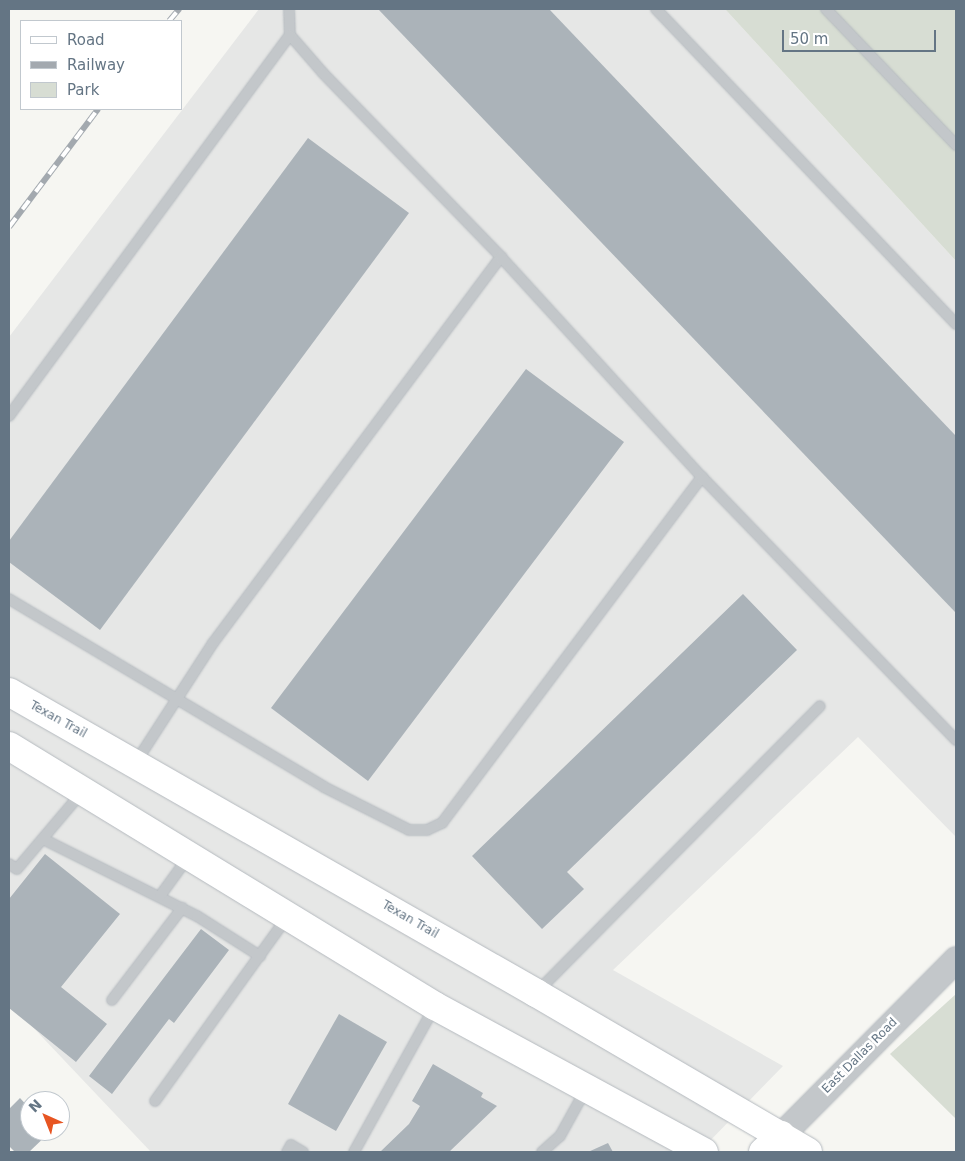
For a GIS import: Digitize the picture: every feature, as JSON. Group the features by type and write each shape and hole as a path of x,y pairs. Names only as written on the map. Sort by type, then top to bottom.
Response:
{"main road":[{"name":"Texan Trail","path":"9,692 536,993 772,1144 808,1152"},
{"path":"9,746 435,1006 704,1152"}],"street":[{"name":"East Dallas Road","path":"772,1144 956,959"}],"lane":[{"path":"289,9 290,35 322,73 501,257 702,477 956,740"},
{"path":"656,9 956,324"},
{"path":"826,9 956,145"},
{"path":"9,416 290,35"},
{"path":"135,763 213,643 501,257"},
{"path":"9,599 175,700 324,787 409,830 427,830 442,823 702,477"},
{"path":"536,993 820,706"},
{"path":"9,864 17,868 83,791"},
{"path":"43,839 160,896 260,956"},
{"path":"160,896 190,856"},
{"path":"112,1000 182,908"},
{"path":"155,1101 287,917"},
{"path":"354,1152 435,1006"},
{"path":"542,1152 560,1136 587,1088"},
{"path":"287,1152 291,1145 303,1152"}],"shaded area":[{"path":"259,9 725,9 956,261 956,837 858,737 613,970 783,1066 699,1152 151,1152 9,1002 9,337"}],"green space":[{"path":"725,9 956,9 956,261"},
{"path":"956,994 956,1119 890,1054"}],"building":[{"path":"378,9 549,9 956,436 956,613"},
{"path":"308,138 409,213 100,630 9,562 9,541"},
{"path":"526,369 624,442 368,781 271,708"},
{"path":"743,594 797,650 567,872 584,889 542,929 472,856"},
{"path":"45,854 120,914 61,987 107,1024 76,1062 9,1008 9,899"},
{"path":"201,929 229,950 174,1023 169,1019 112,1094 89,1076"},
{"path":"339,1014 387,1042 336,1131 288,1104"},
{"path":"433,1064 483,1093 481,1097 497,1106 449,1152 380,1152 409,1124 420,1106 412,1101"},
{"path":"20,1098 20,1141 41,1141 29,1152 15,1152 9,1146 9,1109"},
{"path":"608,1143 613,1152 588,1152"}],"railway":[{"path":"170,20 179,9"},
{"path":"9,227 97,110"}]}
